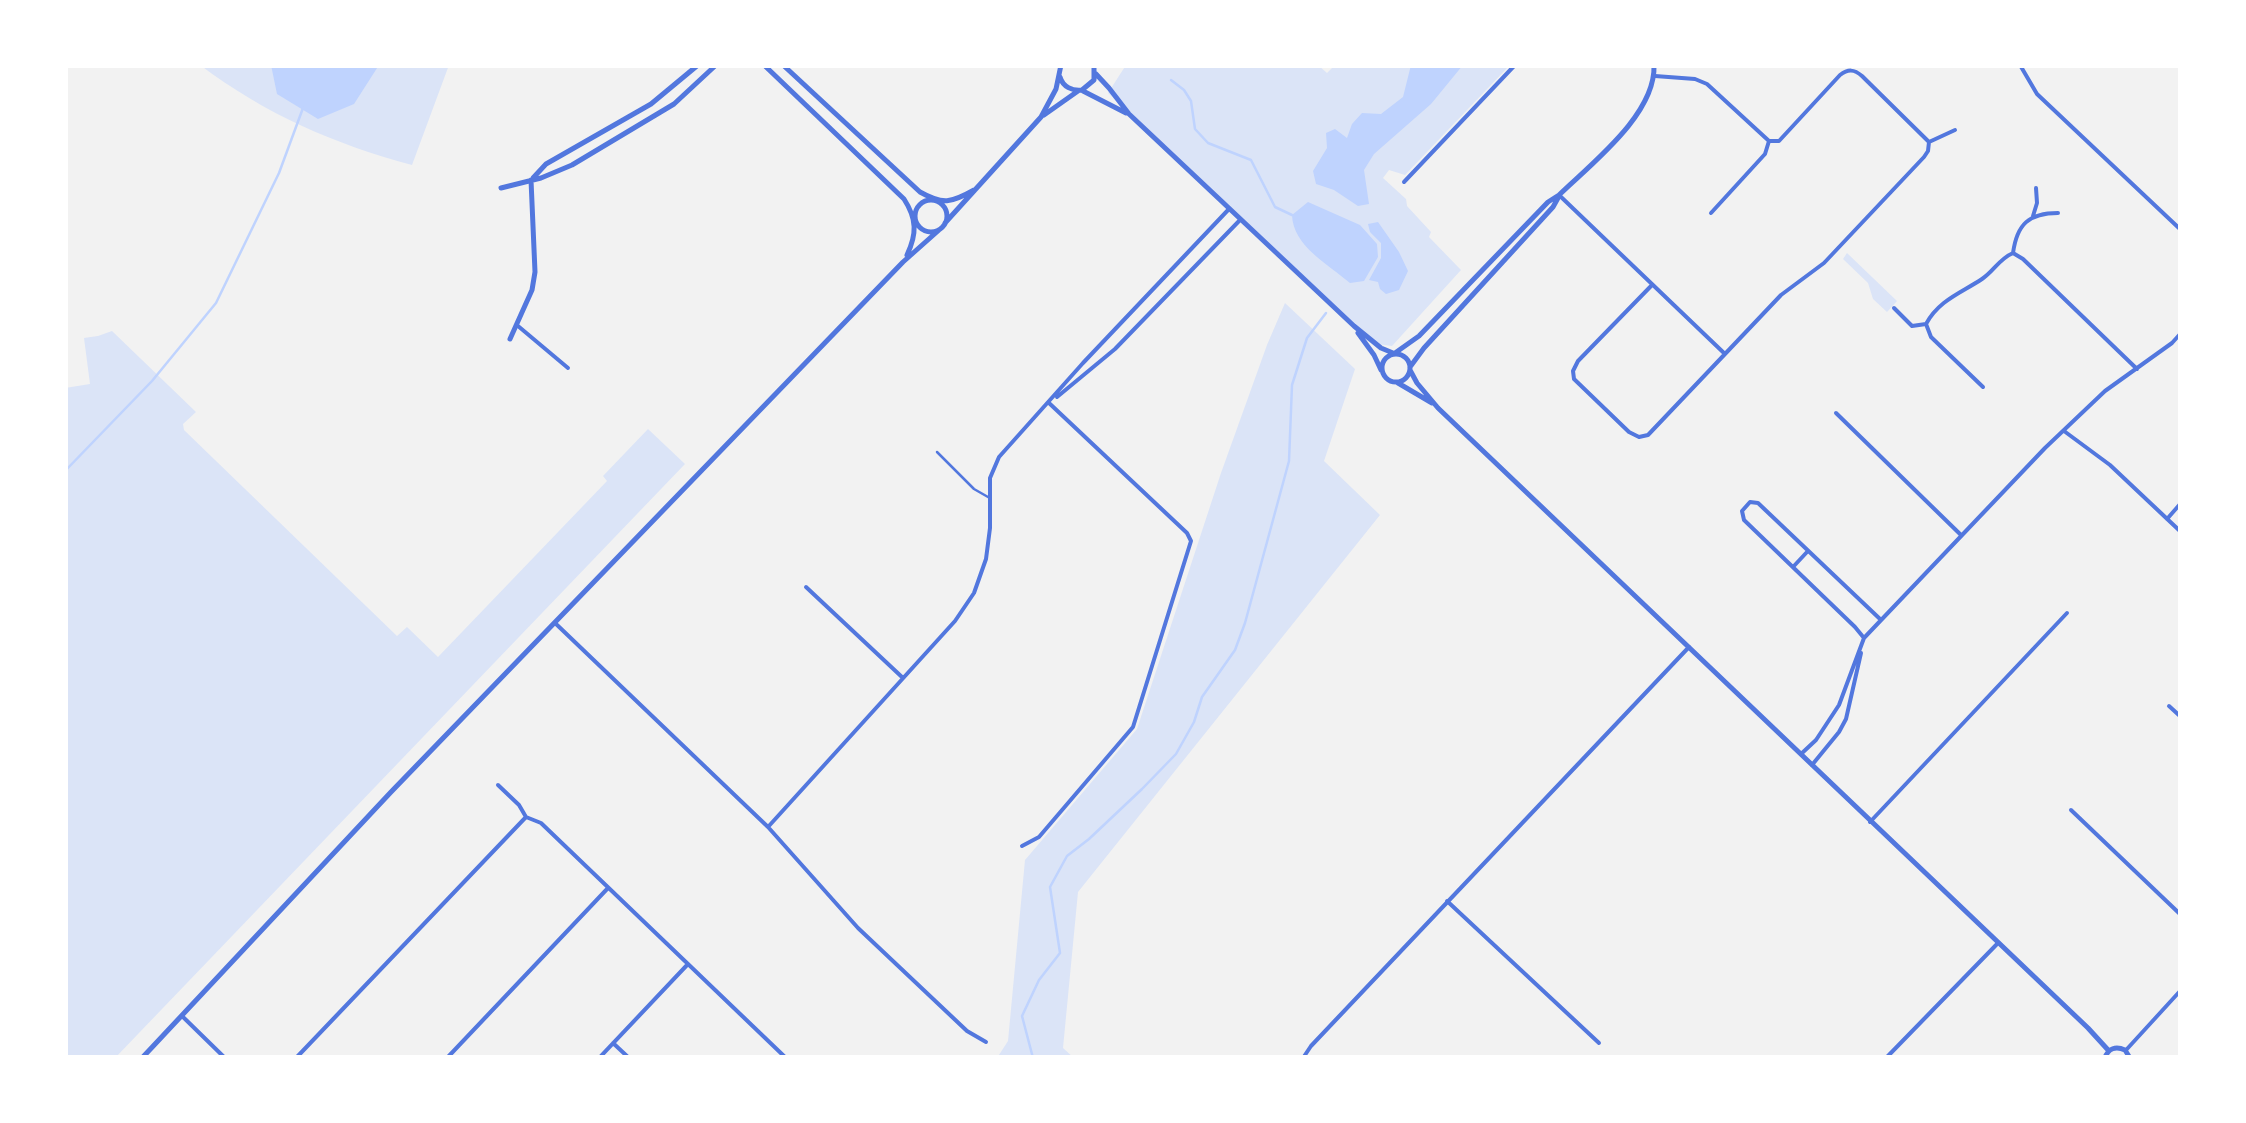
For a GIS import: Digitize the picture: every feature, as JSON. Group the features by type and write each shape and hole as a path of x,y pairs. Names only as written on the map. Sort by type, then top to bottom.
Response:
{"street":[{"path":"510,338 532,290 535,272 531,180 546,164 652,104 698,65"},
{"path":"501,188 572,165 658,114 689,92 716,65"},
{"path":"764,65 898,192 924,231 939,230"},
{"path":"783,65 909,184 945,210 946,222"},
{"path":"1404,182 1515,65"},
{"path":"1382,373 1383,361 1419,336 1548,202 1560,195 1627,128 1639,112 1654,76 1654,65"},
{"path":"2020,65 2037,94 2181,230"},
{"path":"1060,68 1066,86 1129,114"},
{"path":"142,1058 391,792 903,262 939,230 1041,116 1056,88 1060,68"},
{"path":"1769,142 1779,140 1840,76 1854,68 1929,142"},
{"path":"1041,116 1091,84 1097,69"},
{"path":"1097,69 1129,114 1354,326 1381,348 1407,359 1417,383 1438,408 2088,1028 2106,1054 2117,1048 2126,1050"},
{"path":"1654,76 1695,79 1706,84 1769,142"},
{"path":"1929,142 1955,130"},
{"path":"1711,212 1765,154 1769,142"},
{"path":"1652,285 1578,361 1573,371 1574,379 1629,432 1640,437 1648,435 1781,295 1824,263 1924,157 1929,142"},
{"path":"2033,216 2036,188"},
{"path":"903,262 914,241 915,213 921,204 931,200 946,202 974,190"},
{"path":"1560,195 1724,354"},
{"path":"1396,382 1404,380 1416,357 1554,207 1560,195"},
{"path":"768,827 955,621 974,593 986,559 990,478 999,457 1229,209"},
{"path":"2013,253 2017,232 2033,216 2058,213"},
{"path":"1049,403 1114,349 1240,220"},
{"path":"1983,387 1931,336 1926,324 1932,312 1955,293 1985,278 2002,258 2013,253"},
{"path":"2013,253 2137,369"},
{"path":"1152,291 1161,300"},
{"path":"1894,308 1912,326 1926,324"},
{"path":"516,326 568,368"},
{"path":"1354,326 1388,380 1438,408"},
{"path":"1800,755 1827,726 1864,638 2045,448 2105,392 2181,333"},
{"path":"1022,846 1039,837 1133,727 1191,540 1049,403"},
{"path":"1836,413 1961,535"},
{"path":"2064,432 2110,465 2181,532"},
{"path":"1811,766 1839,732 1850,705 1864,638 1744,520 1742,511 1750,502 1758,503 1881,620"},
{"path":"2167,519 2181,503"},
{"path":"1793,567 1808,551"},
{"path":"806,587 903,678"},
{"path":"1870,822 2067,613"},
{"path":"556,623 768,827 858,928 967,1031 986,1042"},
{"path":"1302,1058 1689,647"},
{"path":"2169,706 2181,717"},
{"path":"1827,726 1839,732"},
{"path":"498,785 526,817 540,823 786,1058"},
{"path":"2071,810 2181,915"},
{"path":"296,1058 526,817"},
{"path":"447,1058 608,888"},
{"path":"1447,901 1599,1043"},
{"path":"1886,1058 1998,942"},
{"path":"598,1058 688,964"},
{"path":"2126,1050 2181,990"},
{"path":"182,1016 225,1058"},
{"path":"613,1043 628,1058"},
{"path":"2126,1050 2130,1058"}],"lane":[{"path":"938,452 974,489 989,498"}],"shaded area":[{"path":"200,65 449,65 412,165 301,126"},
{"path":"1126,65 1318,65 1327,73 1335,65 1510,65 1405,175 1389,170 1383,178 1406,199 1407,206 1431,232 1429,237 1461,270 1392,346 1377,344 1108,93"},
{"path":"1847,253 1897,301 1887,312 1873,299 1868,283 1843,259"},
{"path":"1285,303 1355,369 1324,461 1380,515 1078,892 1063,1048 1074,1058 997,1058 1008,1041 1025,860 1137,729 1221,473"},
{"path":"112,331 196,412 183,424 184,430 397,636 407,627 438,657 607,481 603,476 648,429 685,464 115,1058 65,1058 65,388 90,384 84,338"}],"water":[{"path":"271,65 379,65 354,104 318,119 277,94"},
{"path":"1411,65 1463,65 1431,104 1374,154 1364,170 1369,204 1358,206 1334,190 1316,184 1313,171 1327,148 1326,133 1335,129 1347,138 1362,113 1381,114 1403,97"},
{"path":"1308,202 1360,225 1377,244 1378,257 1364,281 1350,283 1313,254 1298,236 1292,215"},
{"path":"1378,222 1408,271 1399,290 1386,294 1378,282 1369,280 1381,258 1381,243 1368,224"}],"waterway":[{"path":"1171,80 1191,101 1195,129 1208,143 1251,160 1275,207 1292,215"},
{"path":"65,471 152,381 216,303 279,173 303,108"},
{"path":"1033,1058 1022,1016 1039,980 1060,953 1050,887 1067,856 1176,754 1194,722 1202,697 1235,650 1289,461 1292,385 1307,338 1326,313"}]}
